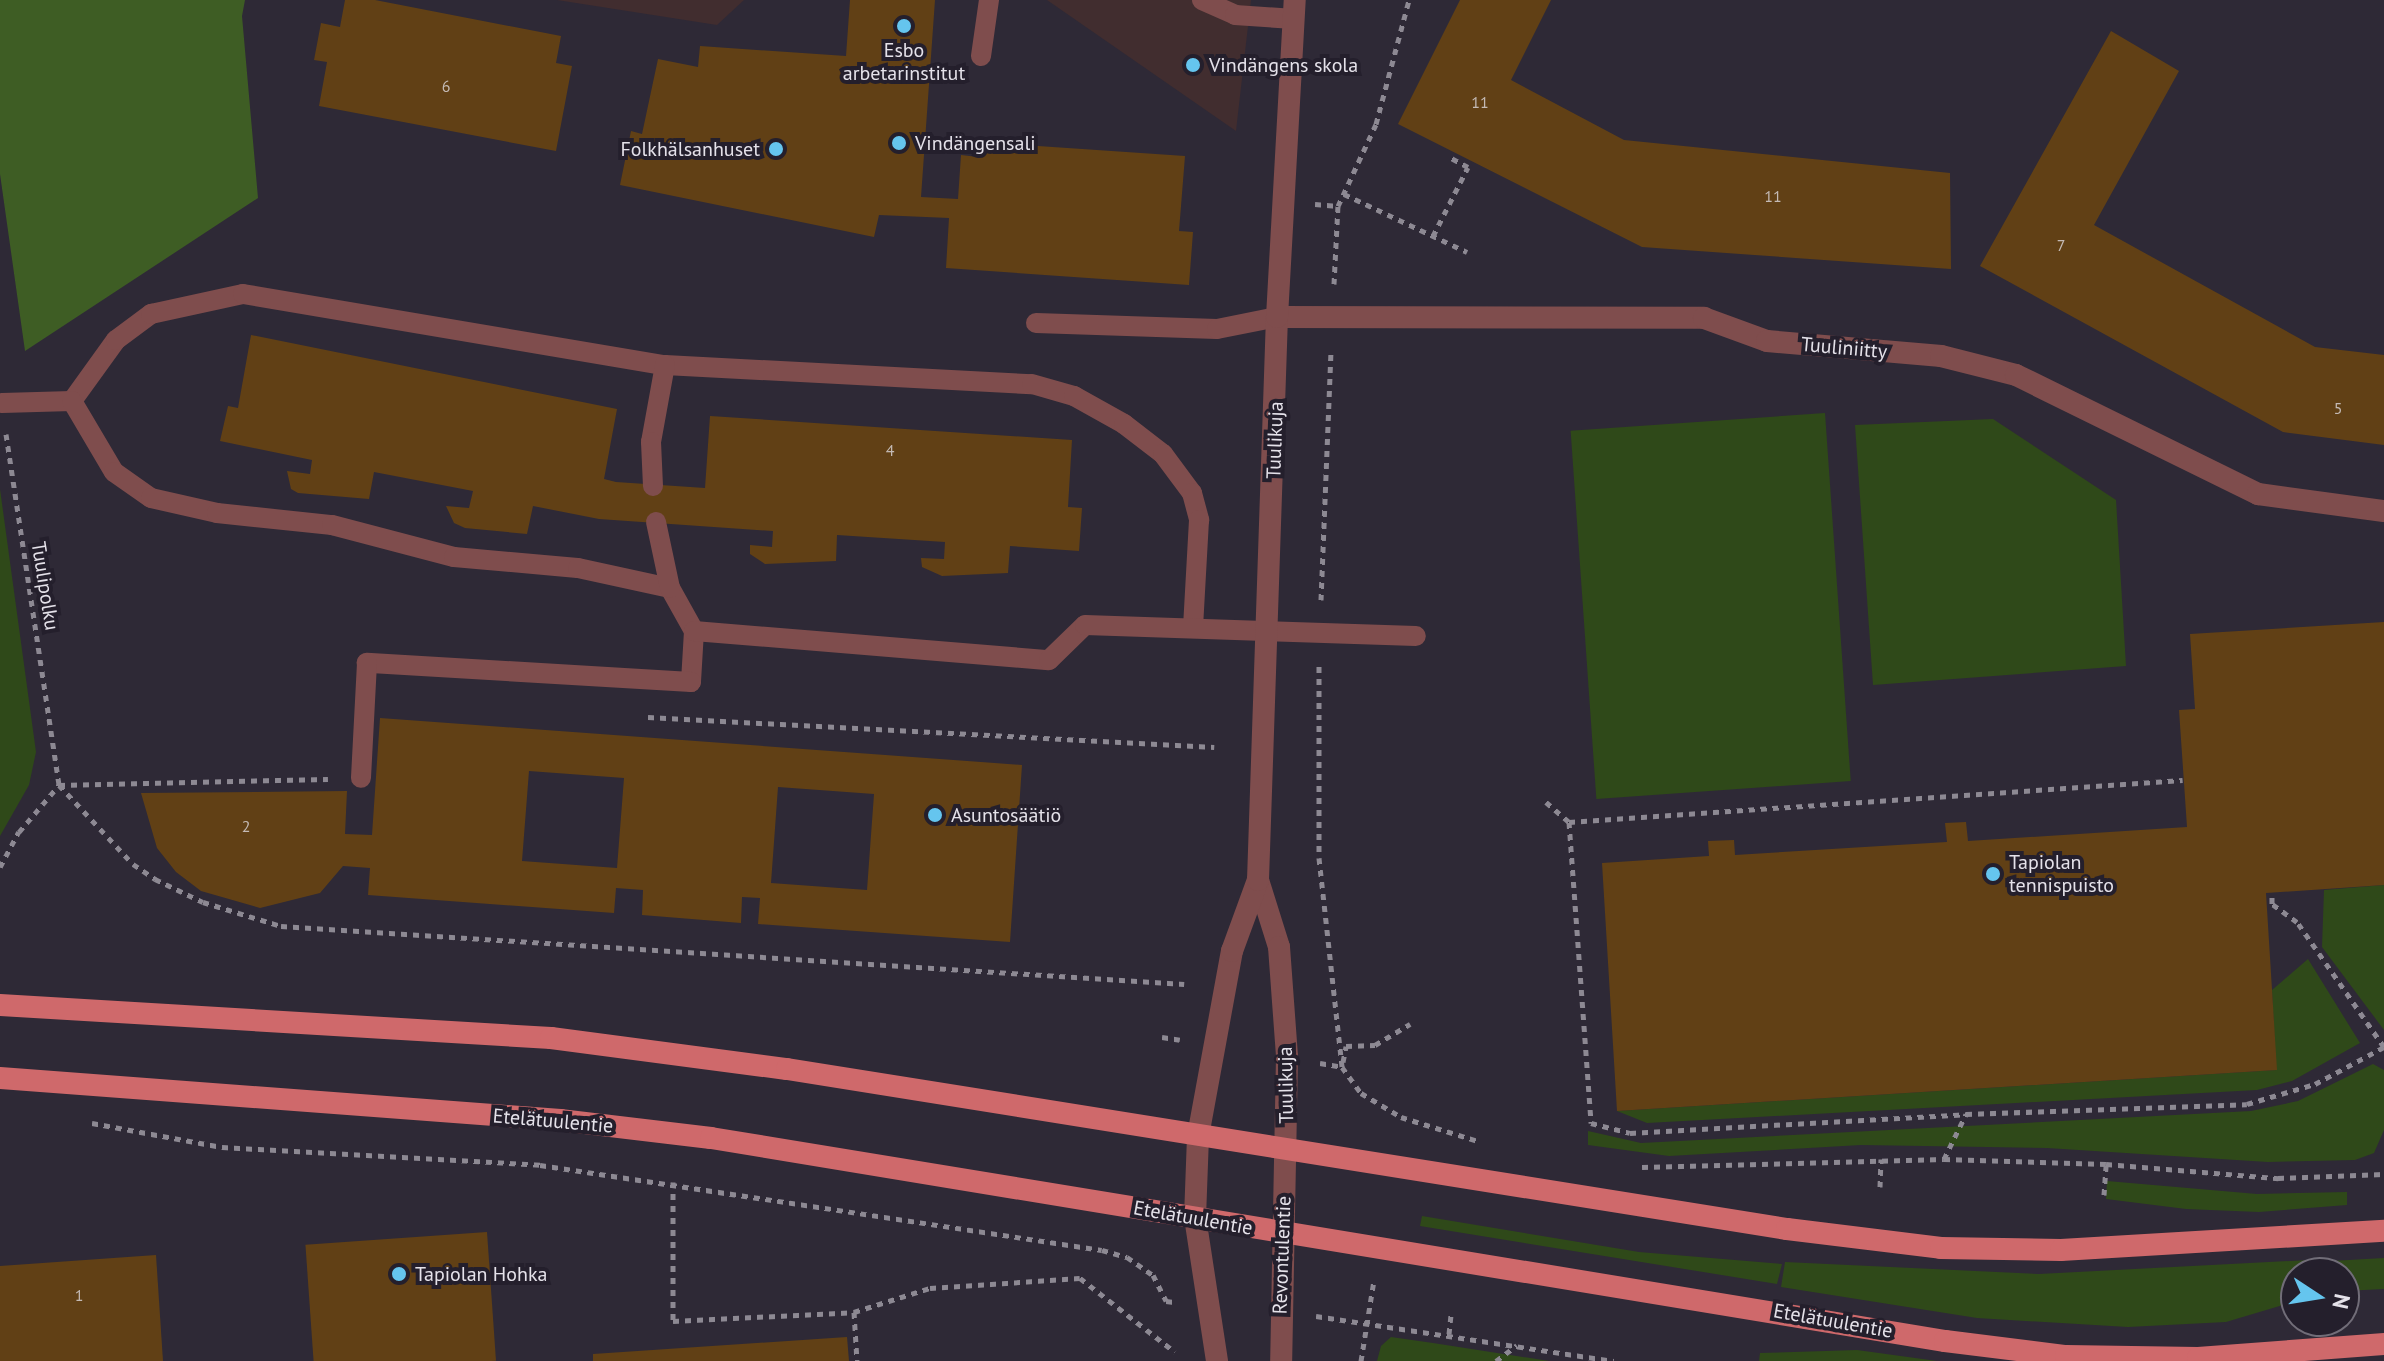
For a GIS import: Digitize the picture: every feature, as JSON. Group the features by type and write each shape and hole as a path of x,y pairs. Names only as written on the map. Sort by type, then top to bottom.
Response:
{"main road":[{"path":"0,1005 551,1038 787,1069 1287,1150 1941,1248 2061,1250 2384,1231"},
{"name":"Etelätuulentie","path":"0,1078 560,1120 711,1138 1281,1234 2066,1356 2198,1358 2384,1344"}],"street":[{"name":"Tuulikuja","path":"1198,1136 1232,951 1258,880 1269,632 1277,317 1294,10"},
{"name":"Tuuliniitty","path":"1277,317 1704,318 1767,341 1941,356 2016,375 2258,494 2384,511"},
{"name":"Tuulikuja","path":"1258,880 1279,947 1287,1057 1287,1150"},
{"path":"1198,1136 1195,1218 1217,1361"},
{"name":"Revontulentie","path":"1281,1361 1281,1234 1287,1150"}],"lane":[{"path":"981,56 989,0"},
{"path":"1202,0 1235,15 1294,10"},
{"path":"72,401 116,340 151,314 243,294 665,365 1032,384 1074,396 1124,424 1163,454 1192,493 1199,520 1193,628"},
{"path":"1036,323 1217,329 1277,317"},
{"path":"653,486 651,442 665,365"},
{"path":"2,403 72,401"},
{"path":"72,401 114,472 151,498 217,513 332,525 454,557 578,568 670,588"},
{"path":"361,778 367,663 691,682 694,631 670,588 656,522"},
{"path":"694,631 1049,660 1085,625 1416,636"}],"path":[{"path":"1409,0 1376,124 1338,206 1319,633 1319,858 1342,1067 1361,1093 1393,1113 1486,1143"},
{"path":"1433,236 1468,167 1451,158"},
{"path":"1344,194 1467,252"},
{"name":"Tuulipolku","path":"2,403 59,785"},
{"path":"688,720 1214,747"},
{"path":"0,867 19,832 59,785 361,778"},
{"path":"1569,822 2183,780"},
{"path":"59,785 133,864 155,879 203,902 281,926 1184,984"},
{"path":"1546,802 1569,822 1591,1123 1630,1133 1966,1114 2247,1104 2315,1084 2384,1047 2297,922 2272,904 2272,893"},
{"path":"1342,1067 1346,1046 1375,1045 1410,1024"},
{"path":"1162,1037 1213,1046"},
{"path":"1287,1057 1342,1067"},
{"path":"1944,1159 1966,1114"},
{"path":"85,1122 222,1147 540,1165 673,1182 1102,1250 1127,1257 1153,1275 1166,1301 1210,1304"},
{"path":"1880,1187 1881,1159"},
{"path":"1625,1164 1673,1170 1881,1159 1944,1159 2106,1164 2278,1178 2384,1174"},
{"path":"2104,1195 2106,1164"},
{"path":"673,1182 673,1321 854,1312 930,1288 1080,1278 1175,1352"},
{"path":"1279,1311 1614,1361"},
{"path":"854,1312 857,1361"},
{"path":"1449,1334 1451,1315"},
{"path":"1496,1361 1517,1345"}],"shaded area":[{"path":"557,0 744,0 717,25"},
{"name":"Vindängens skola","path":"1047,0 1251,0 1236,131"}],"green space":[{"path":"0,0 245,0 242,16 258,198 25,351 0,174"},
{"path":"1825,413 1851,781 1596,799 1571,431"},
{"path":"1993,419 2116,500 2126,666 1873,685 1855,425"},
{"path":"0,489 36,752 29,785 0,836"},
{"path":"2384,885 2384,1030 2322,947 2324,890"},
{"path":"2308,959 2360,1043 2292,1081 2257,1090 1647,1123 1617,1111 2276,1070 2272,990"},
{"path":"2373,1064 2384,1070 2384,1130 2374,1153 2355,1160 2268,1162 2047,1148 1861,1145 1669,1156 1588,1145 1588,1131 1641,1143 2251,1111 2298,1101"},
{"path":"2107,1181 2257,1194 2347,1192 2347,1205 2259,1212 2186,1209 2106,1199"},
{"path":"1422,1216 1639,1252 1782,1264 1777,1284 1420,1226"},
{"path":"2384,1258 2384,1289 2360,1290 2360,1259"},
{"path":"2280,1261 2280,1306 2226,1322 2128,1327 1977,1318 1781,1287 1785,1262 2039,1274"},
{"path":"1391,1337 1549,1361 1377,1361 1381,1346"},
{"path":"1857,1350 1937,1361 1759,1361 1760,1353"}],"building":[{"path":"345,0 375,0 561,36 556,63 572,66 556,151 319,106 327,62 314,60 321,23 340,27"},
{"name":"Folkhälsanhuset","path":"850,0 935,0 921,197 958,199 961,155 978,157 980,142 1185,156 1179,231 1193,232 1189,285 946,268 949,218 879,215 874,237 620,185 631,131 642,134 658,59 698,67 700,46 846,56"},
{"path":"1460,0 1551,0 1511,80 1624,140 1950,173 1951,269 1642,247 1398,124"},
{"path":"2111,31 2179,71 2094,225 2315,347 2384,355 2384,445 2283,432 1980,266"},
{"path":"251,335 617,409 604,479 616,482 705,488 710,416 1072,440 1068,507 1082,508 1079,551 1010,546 1008,573 942,576 922,567 921,558 944,559 945,542 837,535 836,561 765,564 750,554 750,545 772,547 773,531 599,519 533,506 527,534 465,528 454,523 446,506 469,508 473,491 374,472 369,499 298,493 291,489 287,471 310,474 312,460 220,441 228,406 238,408"},
{"name":"Tapiolan tennispuisto","path":"2384,622 2384,885 2266,893 2277,1070 1617,1111 1602,863 1709,856 1708,841 1734,840 1735,855 1947,842 1945,823 1966,822 1968,841 2187,827 2179,710 2195,709 2190,634"},
{"path":"380,718 1022,765 1010,942 758,924 760,898 742,897 741,923 642,915 643,890 616,888 614,913 368,895 370,868 343,866 320,893 260,908 201,891 176,872 157,848 141,793 347,791 345,834 372,835","holes":["529,771 624,778 617,868 522,861","778,787 874,794 867,890 771,883"]},
{"name":"Tapiolan Hohka","path":"487,1232 496,1361 314,1361 305,1245"},
{"path":"156,1255 163,1361 0,1361 0,1266"},
{"path":"847,1337 849,1361 593,1361 593,1354"}],"place":[{"name":"Esbo arbetarinstitut","path":"904,26"},
{"name":"Vindängens skola","path":"1193,65"},
{"name":"Vindängensali","path":"899,143"},
{"name":"Folkhälsanhuset","path":"776,149"},
{"name":"Asuntosäätiö","path":"935,815"},
{"name":"Tapiolan tennispuisto","path":"1993,874"},
{"name":"Tapiolan Hohka","path":"399,1274"}]}
